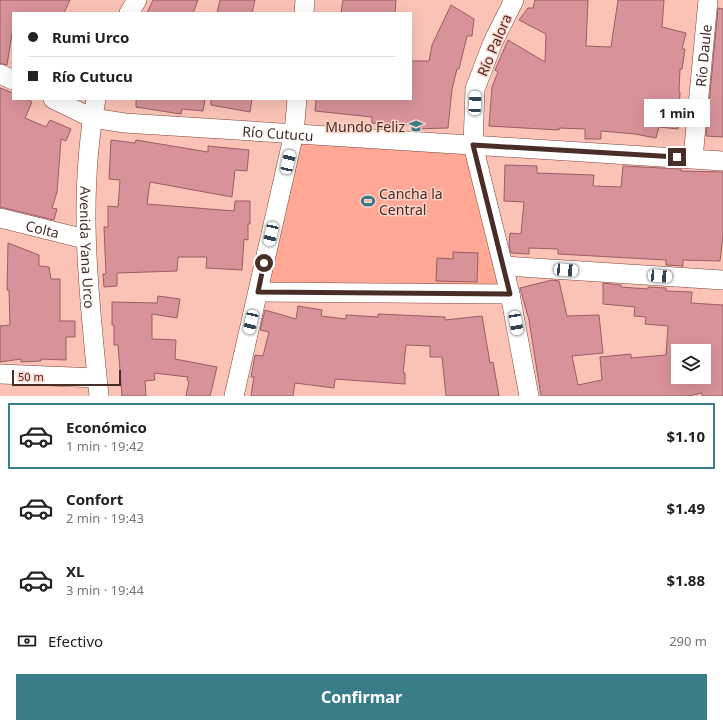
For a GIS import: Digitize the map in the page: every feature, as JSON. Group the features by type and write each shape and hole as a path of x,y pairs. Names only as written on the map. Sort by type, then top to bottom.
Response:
{"street":[{"path":"130,12 137,0"},
{"path":"304,12 305,0"},
{"name":"Río Palora","path":"514,0 493,42 475,90 473,145 504,266 529,396"},
{"name":"Río Daule","path":"693,158 708,0"},
{"path":"0,74 12,80"},
{"name":"Río Cutucu","path":"55,100 92,118 126,123 723,160"},
{"name":"Avenida Yana Urco","path":"96,100 92,118 87,170 85,239 98,387"},
{"path":"234,396 294,133 297,100"},
{"name":"Colta","path":"0,218 85,239"},
{"path":"504,266 723,280"},
{"path":"258,292 510,294"},
{"path":"0,374 98,387"}],"shaded area":[{"path":"298,136 465,147 502,291 264,289"}],"building":[{"path":"0,0 70,0 64,12 12,12 12,33 7,65 0,63"},
{"path":"153,0 198,0 193,12 147,12"},
{"path":"220,0 255,0 252,12 217,12"},
{"path":"343,0 396,0 395,12 341,12"},
{"path":"535,0 588,0 586,46 611,47 618,0 664,0 662,27 686,33 682,49 685,49 682,69 680,69 678,129 659,127 656,138 635,134 601,131 601,139 585,139 585,129 559,128 559,130 489,126 492,87 498,72 495,70 508,40 545,62 546,34 519,20 528,8 533,8"},
{"path":"451,5 474,19 472,36 467,36 459,69 457,69 452,89 448,128 413,129 413,125 372,123 372,117 315,111 316,100 412,100 412,61 429,61 432,45"},
{"path":"718,8 723,9 723,137 706,136"},
{"path":"0,88 12,93 12,100 28,100 32,102 25,118 46,127 50,120 71,129 66,141 61,139 57,192 52,208 57,209 54,220 0,207"},
{"path":"136,100 205,100 203,111 182,109 181,114 136,107"},
{"path":"211,100 252,100 250,112 211,105"},
{"path":"111,140 135,143 136,140 208,152 208,146 249,150 247,171 235,170 232,197 150,182 147,204 234,211 235,201 250,201 250,224 248,224 248,240 244,239 242,270 206,268 207,257 178,257 177,271 117,273 117,286 104,287 103,274 106,274 104,227 108,227 108,206 118,207 120,180 109,179"},
{"path":"505,165 537,166 537,173 594,175 593,186 621,187 623,166 681,169 681,171 723,172 723,235 720,261 683,260 683,266 666,265 666,260 558,254 558,249 529,248 529,254 511,253 509,245 510,233 521,234 524,202 504,201"},
{"path":"8,243 39,255 39,266 49,267 51,279 60,279 60,321 75,321 75,337 66,337 66,360 41,359 41,361 21,362 21,359 0,362 0,326 10,325 9,290 7,290"},
{"path":"453,252 478,253 477,282 436,281 437,258 453,259"},
{"path":"552,280 559,281 567,316 599,315 603,353 572,356 578,385 602,380 600,357 631,354 631,358 666,355 668,326 645,324 646,317 634,316 635,307 603,304 603,283 621,285 621,287 648,289 648,287 666,288 666,291 692,292 691,303 723,305 723,396 702,396 702,393 689,396 541,396 529,320 520,288"},
{"path":"158,296 180,299 177,318 152,314 152,339 176,340 175,359 217,367 210,396 186,396 189,381 187,380 188,377 154,373 155,380 145,381 146,396 122,396 118,345 114,345 112,302 157,303"},
{"path":"298,306 322,310 321,316 346,319 346,315 378,317 378,314 445,317 445,320 482,316 490,363 493,362 499,396 446,396 442,357 430,357 430,346 406,345 403,373 405,373 405,384 335,379 334,388 295,383 293,396 251,396 254,377 251,377 255,355 263,356 269,332 260,330 265,310 296,319"}],"place":[{"name":"Mundo Feliz","path":"416,126"},
{"name":"Cancha la Central","path":"368,201"}],"route":[{"path":"264,263 258,292 510,294 473,145 677,157"}]}
